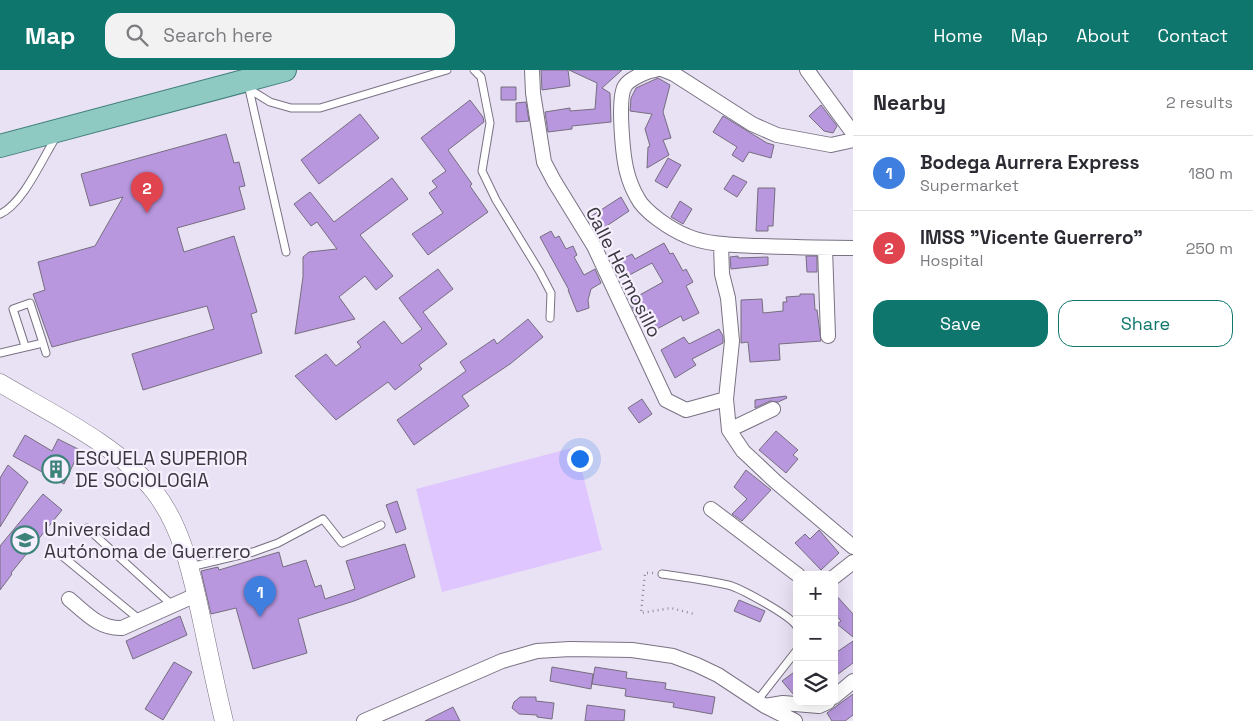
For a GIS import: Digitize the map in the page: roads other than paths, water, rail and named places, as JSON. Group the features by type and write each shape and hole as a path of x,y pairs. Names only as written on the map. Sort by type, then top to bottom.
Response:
{"main road":[{"path":"0,131 226,70"},
{"path":"0,146 285,70"}],"street":[{"name":"Calle Hermosillo","path":"532,70 533,93 544,162 594,246 666,400 686,410 726,399"},
{"path":"655,70 650,70 625,85 622,98 622,143 627,173 637,198 644,207 688,237 721,244 853,248"},
{"path":"664,70 674,74 752,124 777,135 830,145 853,140"},
{"path":"808,70 853,133"},
{"path":"721,244 722,274 728,298 732,341 726,399 729,430 743,450 776,482 853,547"},
{"path":"825,248 828,336"},
{"path":"0,383 100,442 131,467 154,490 168,511 180,537 190,567 224,721"},
{"path":"729,430 774,410"},
{"path":"711,509 793,571"},
{"path":"838,574 853,562"},
{"path":"69,599 103,626 122,628 196,595"},
{"path":"364,721 502,661 537,652 570,649 632,650 673,656 718,675 761,704 796,721"},
{"path":"838,693 853,680"},
{"path":"761,704 793,704"}],"lane":[{"path":"247,80 270,102 291,108 320,108 447,70"},
{"path":"474,70 481,77 490,122 482,171 496,200 551,293 550,318"},
{"path":"247,80 286,252"},
{"path":"0,214 10,210 22,194 60,130"},
{"path":"26,346 14,309 30,303 46,353"},
{"path":"0,352 43,343"},
{"path":"190,567 253,552 278,543 323,519 342,543 381,525"},
{"path":"87,528 172,605"},
{"path":"61,555 140,620"},
{"path":"662,574 730,585 786,615 793,621"},
{"path":"761,704 793,656"}],"place":[{"name":"IMSS \"Vicente Guerrero\"","path":"147,213"},
{"name":"ESCUELA SUPERIOR DE SOCIOLOGIA","path":"56,469"},
{"name":"Universidad Autónoma de Guerrero","path":"25,540"},
{"name":"Bodega Aurrera Express","path":"260,617"}]}
